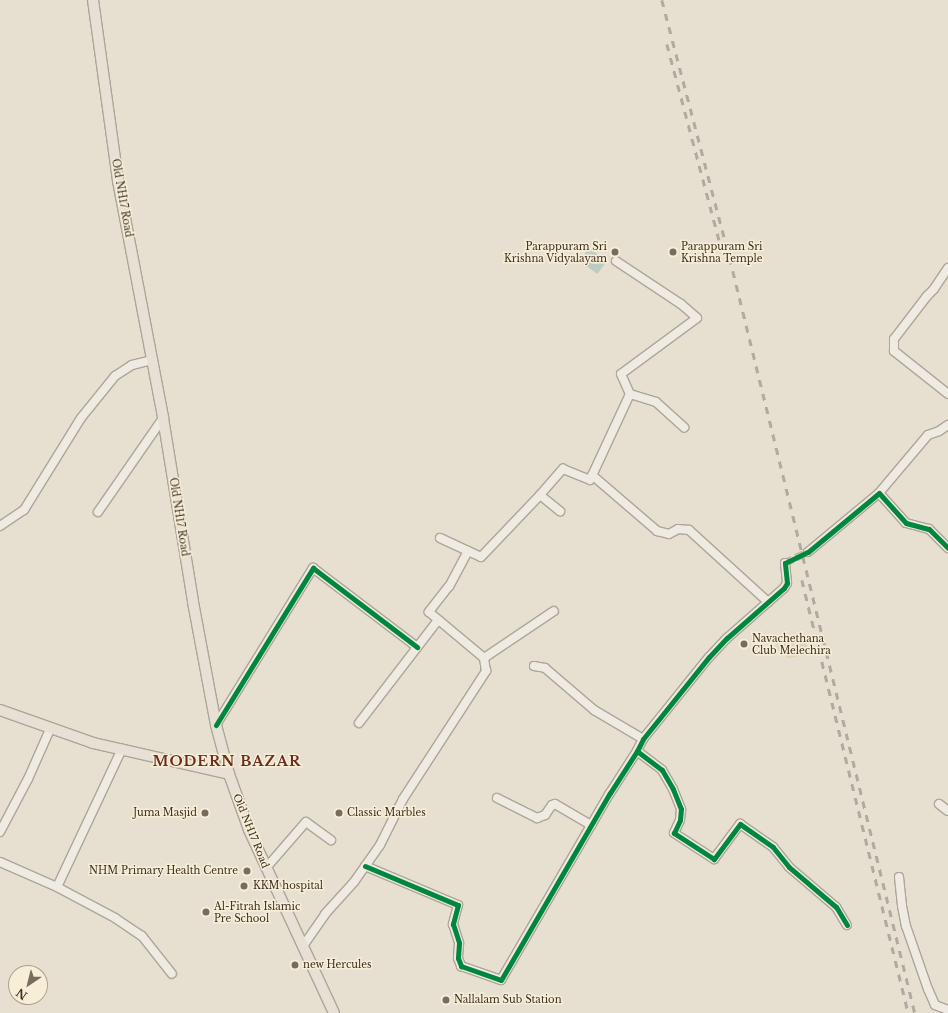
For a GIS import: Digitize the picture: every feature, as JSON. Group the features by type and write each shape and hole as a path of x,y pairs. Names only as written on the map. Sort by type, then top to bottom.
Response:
{"main road":[{"name":"Old NH17 Road","path":"93,0 118,181 163,418 193,602 216,725 229,774 249,830 334,1013"},
{"path":"0,710 93,743 229,774"}],"street":[{"path":"616,261 681,304 697,318 621,374 630,394 656,402 684,427"},
{"path":"948,268 934,289 894,340 894,351 948,394"},
{"path":"0,526 24,510 81,418 115,376 132,365 152,360"},
{"path":"440,538 481,557 563,469 590,480 630,394"},
{"path":"98,512 163,418"},
{"path":"808,552 879,492 928,435 939,431 948,425"},
{"path":"592,475 657,531 669,534 678,529 689,530 768,602"},
{"path":"879,492 906,522 929,529 948,548"},
{"path":"540,495 560,511"},
{"path":"303,946 325,914 354,882 380,844 403,799 486,671 484,658 429,612 449,586 468,551"},
{"path":"365,866 458,905 453,924 459,943 458,958 461,966 501,980 643,739 716,649 784,588 787,583 785,563"},
{"path":"216,725 313,568 416,647"},
{"path":"484,658 554,611"},
{"path":"359,723 438,620"},
{"path":"534,666 545,668 594,710 643,739"},
{"path":"0,832 28,779 51,727"},
{"path":"57,887 122,749"},
{"path":"637,751 662,770 673,789 681,809 680,820 674,833 714,859 740,824 773,847 789,867 836,907 847,925"},
{"path":"497,798 538,818 541,818 552,805 555,804 591,826"},
{"path":"939,804 948,811"},
{"path":"266,868 306,822 331,840"},
{"path":"0,862 57,887 116,918 142,936 172,974"},
{"path":"900,877 902,906 906,926 935,1005 939,1010 948,1010"}],"green space":[{"path":"784,634 792,636 804,635 809,654 788,658 779,651 775,642"}],"shaded area":[{"path":"589,248 607,261 597,274 580,261"}],"tunnel":[{"path":"785,563 808,552"}],"railway":[{"path":"662,0 733,271 915,1013"},
{"path":"667,44 719,240"},
{"path":"802,580 908,1013"}],"cycle path":[{"path":"847,925 836,907 789,867 773,847 740,824 714,859 674,833 680,820 681,809 673,789 662,770 637,751 643,739 709,657 727,638 784,588 787,583 785,563 808,552 879,493 906,523 929,529 948,548"},
{"path":"216,725 313,568 417,647"},
{"path":"365,866 458,905 453,924 459,943 458,958 461,966 501,980 610,793 637,751"}],"place":[{"name":"Parappuram Sri Krishna Vidyalayam","path":"615,252"},
{"name":"Parappuram Sri Krishna Temple","path":"673,252"},
{"name":"Navachethana Club Melechira","path":"744,644"},
{"name":"Juma Masjid","path":"205,813"},
{"name":"Classic Marbles","path":"339,813"},
{"name":"NHM Primary Health Centre","path":"247,871"},
{"name":"KKM hospital","path":"244,886"},
{"name":"Al-Fitrah Islamic Pre School","path":"206,912"},
{"name":"new Hercules","path":"295,965"},
{"name":"Nallalam Sub Station","path":"446,1000"}],"district":[{"name":"MODERN BAZAR","path":"227,761"}]}
